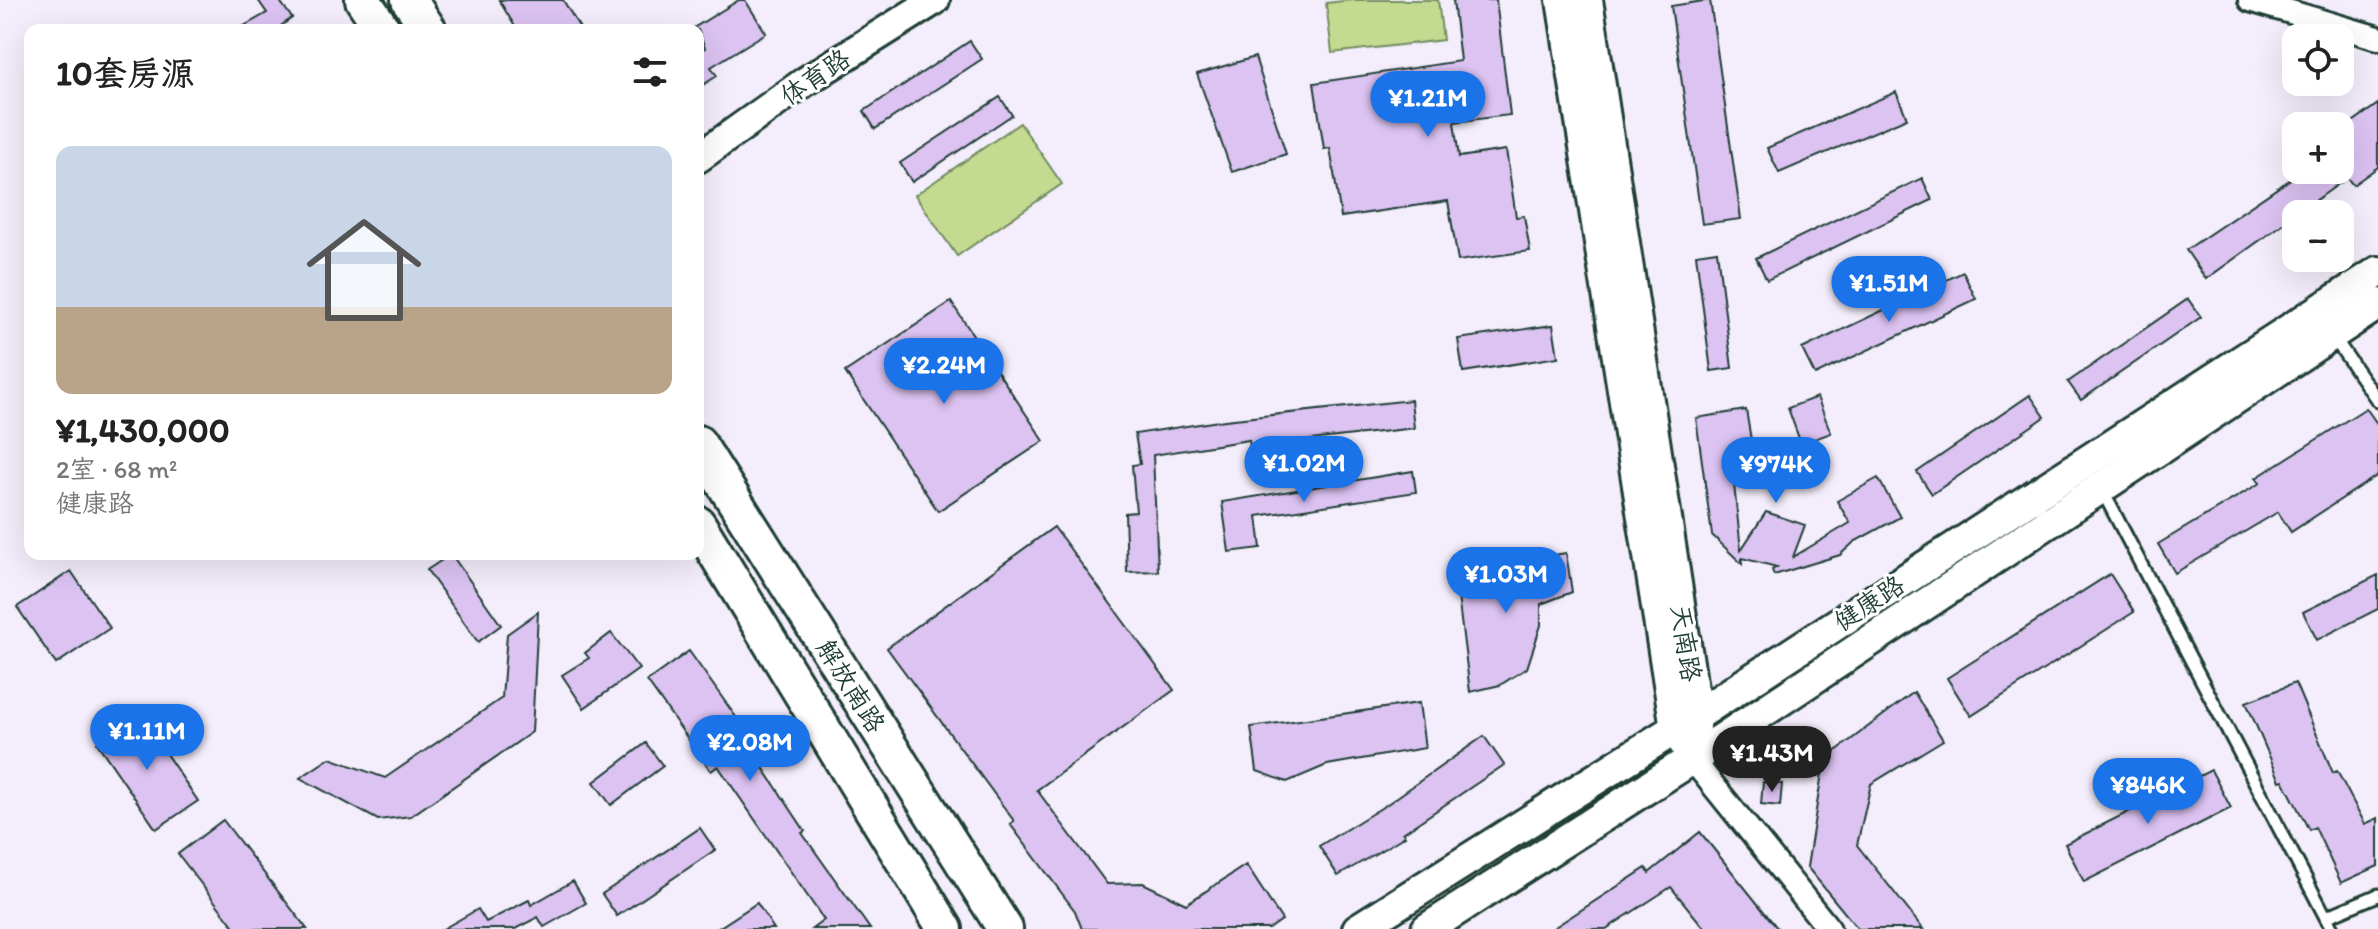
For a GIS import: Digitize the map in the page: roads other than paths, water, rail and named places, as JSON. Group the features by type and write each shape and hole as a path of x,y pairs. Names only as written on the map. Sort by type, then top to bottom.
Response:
{"main road":[{"path":"363,0 379,24"},
{"path":"409,0 425,24"},
{"name":"健康路","path":"1358,929 1686,722 2378,272"},
{"name":"健康路","path":"1427,929 1692,759 2378,304"},
{"name":"解放南路","path":"704,452 1005,929"},
{"name":"解放南路","path":"704,534 945,929"}],"street":[{"name":"体育路","path":"704,154 806,81 935,0"},
{"name":"天南路","path":"1561,0 1692,759"},
{"name":"天南路","path":"1588,0 1686,722"},
{"path":"2250,0 2378,38"},
{"path":"1692,759 1829,929"}],"lane":[{"path":"2332,334 2378,401"},
{"path":"2101,487 2332,929"},
{"path":"2326,917 2378,895"}]}
